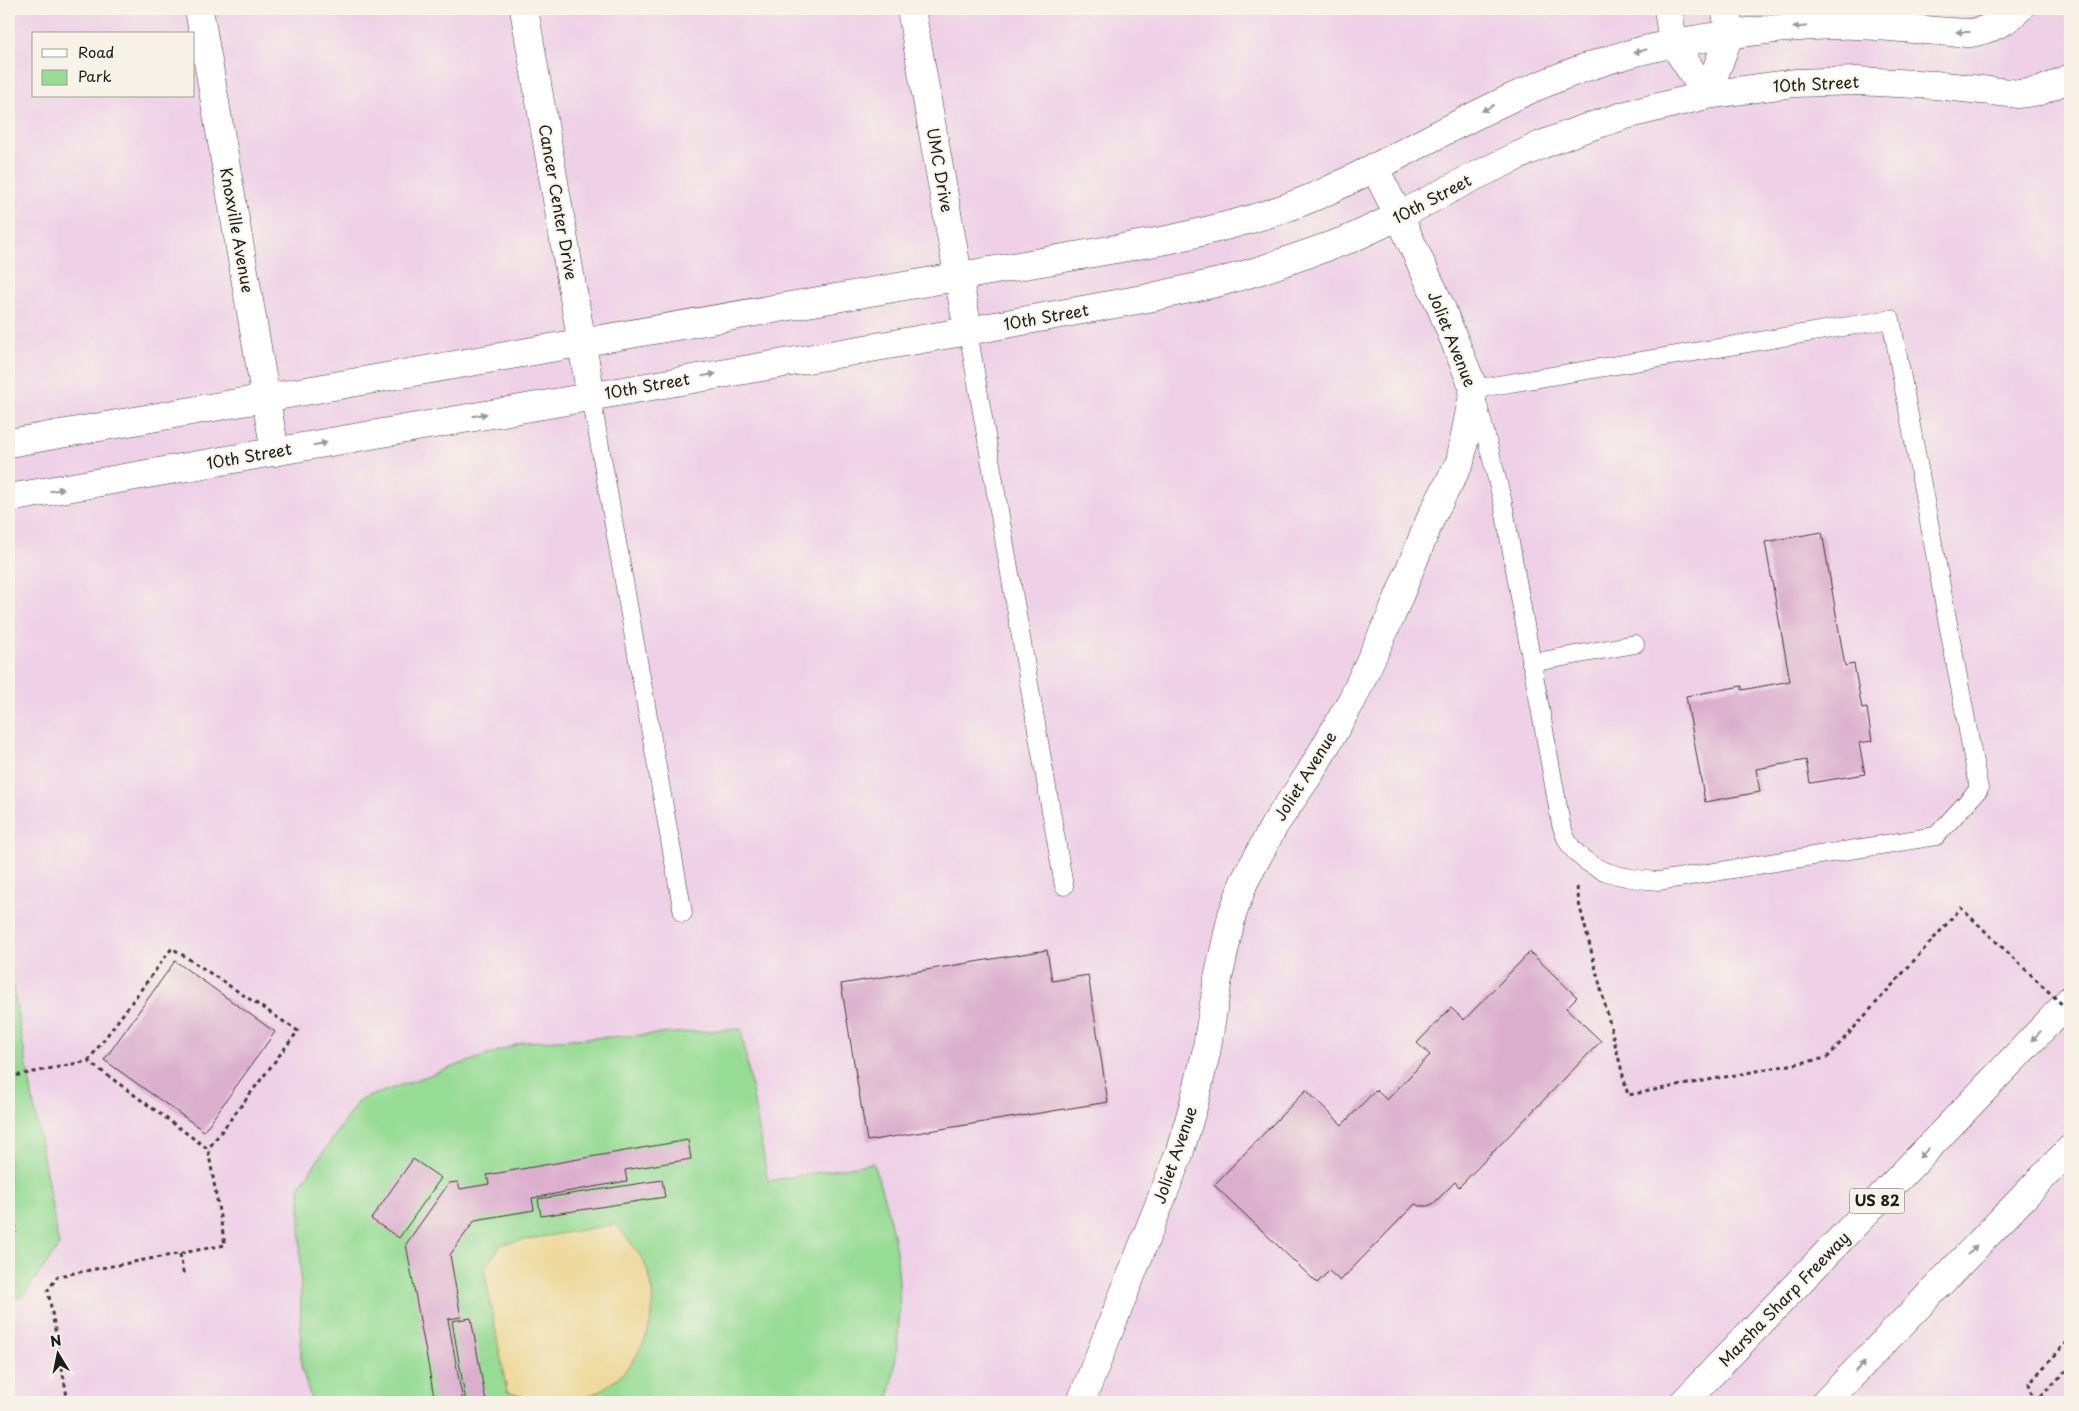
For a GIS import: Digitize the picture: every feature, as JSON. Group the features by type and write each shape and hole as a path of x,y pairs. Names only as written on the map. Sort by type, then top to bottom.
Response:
{"main road":[{"name":"Knoxville Avenue","path":"199,9 276,452"},
{"name":"Cancer Center Drive","path":"524,9 592,396"},
{"name":"UMC Drive","path":"911,9 968,331"},
{"path":"1668,9 1673,43 1707,95"},
{"path":"9,443 582,341 1167,240 1210,230 1292,205 1324,192 1494,105 1533,88 1639,50 1673,43 1728,21 1971,32 1990,29 2014,14"},
{"path":"1707,95 1728,21"},
{"name":"10th Street","path":"9,498 968,331 1148,298 1220,282 1341,242 1399,216 1469,179 1541,145 1580,130 1626,115 1707,95 1795,83 1828,82 1890,82 2019,94 2040,91 2064,82"},
{"name":"Joliet Avenue","path":"1082,1402 1178,1154 1193,1107 1206,1053 1218,979 1232,915 1244,882 1274,824 1310,773 1360,683 1391,616 1432,514 1460,462 1474,389 1440,305 1374,167"},
{"name":"Marsha Sharp Freeway","path":"1684,1402 2070,1000"},
{"path":"1826,1402 2070,1149"}],"lane":[{"path":"1891,319 1979,789 1936,836 1659,881 1629,879 1595,866 1582,858 1568,842 1561,824 1502,503 1474,389 1891,319"},
{"path":"968,331 1064,886"},
{"path":"592,396 683,913"},
{"path":"1531,663 1635,644"}],"path":[{"path":"1595,866 1576,886 1628,1096 1827,1058 1961,908 2070,1012"},
{"path":"9,1077 88,1061 172,948 298,1031 208,1149"},
{"path":"68,1402 48,1290 58,1276 224,1245 208,1149 88,1061"},
{"path":"9,1193 16,1232"},
{"path":"180,1254 184,1277"},
{"path":"2070,1339 2029,1384 2034,1402 2070,1367"}],"shaded area":[{"path":"9,9 2070,9 2070,1402 9,1402"}],"green space":[{"path":"9,966 59,1246 22,1297 9,1299"},
{"path":"741,1029 768,1181 873,1163 891,1225 899,1276 898,1340 888,1402 312,1402 301,1366 300,1186 359,1100 524,1042"}],"sand":[{"path":"615,1224 640,1256 650,1278 653,1298 651,1319 645,1338 636,1356 608,1386 590,1395 570,1401 554,1402 530,1399 507,1392 484,1268 502,1244"}],"building":[{"path":"1822,532 1845,666 1854,664 1862,709 1867,708 1872,741 1859,743 1865,774 1810,783 1806,760 1756,769 1760,792 1705,802 1686,696 1742,686 1742,690 1790,681 1765,542"},
{"path":"1047,950 1052,981 1088,975 1108,1102 867,1141 841,984"},
{"path":"1530,952 1577,997 1566,1008 1601,1041 1459,1187 1455,1182 1434,1203 1428,1206 1415,1204 1340,1281 1329,1271 1317,1283 1214,1185 1306,1090 1342,1125 1376,1090 1387,1100 1430,1055 1417,1043 1451,1008 1464,1020"},
{"path":"175,961 275,1032 204,1131 104,1060"},
{"path":"688,1140 691,1159 625,1170 627,1181 532,1198 534,1210 475,1220 450,1255 461,1317 448,1319 463,1402 435,1402 406,1244 449,1183 458,1182 460,1189 489,1184 487,1175"},
{"path":"413,1159 441,1178 399,1238 371,1219"},
{"path":"662,1180 665,1197 541,1216 538,1199"},
{"path":"471,1318 486,1402 466,1402 452,1321"}]}
